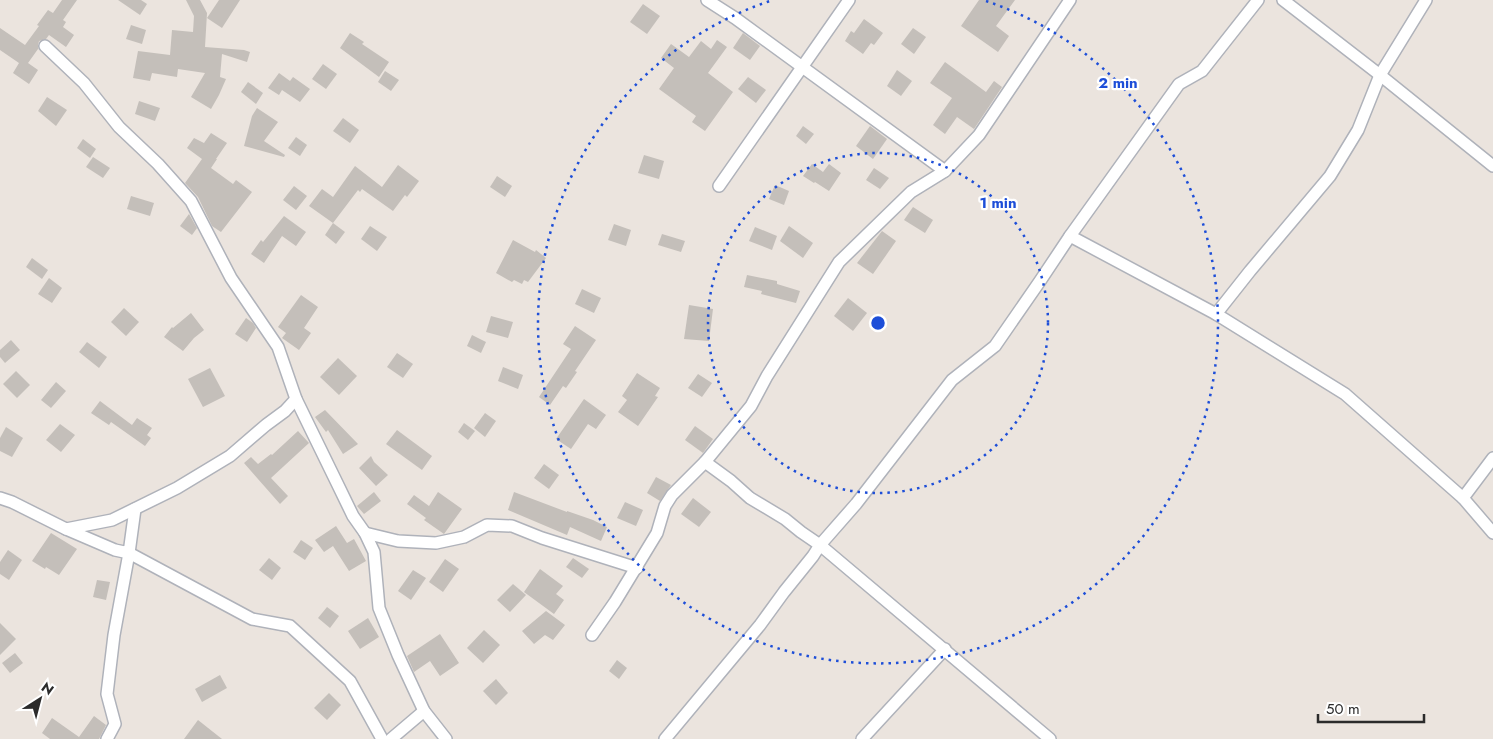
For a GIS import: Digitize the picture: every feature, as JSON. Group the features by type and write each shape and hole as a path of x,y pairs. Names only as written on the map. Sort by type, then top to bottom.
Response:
{"street":[{"path":"707,0 735,18 945,171"},
{"path":"719,186 849,0"},
{"path":"592,635 615,602 657,533 664,506 751,406 767,376 839,262 911,192 945,171 979,135 1070,0"},
{"path":"665,739 760,625 813,556 820,544 856,504 952,380 995,346 1070,236 1179,84 1202,71 1258,0"},
{"path":"1284,0 1493,166"},
{"path":"1216,314 1330,176 1358,130 1380,75 1426,0"},
{"path":"45,46 84,83 120,127 158,164 191,201 231,278 278,347 296,399 353,516 365,533 374,552 380,608 398,655 424,711 446,739"},
{"path":"1070,236 1216,314 1345,394 1463,498 1493,533"},
{"path":"66,529 112,520 177,488 230,456 285,411 296,399"},
{"path":"1463,498 1493,458"},
{"path":"704,462 731,481 750,498 785,519 820,544 1050,739"},
{"path":"0,498 66,529 115,550 128,553 252,619 290,626 350,681 382,739"},
{"path":"107,739 115,724 107,694 114,635 135,509"},
{"path":"365,533 398,541 436,543 464,537 487,525 512,526 542,538 636,568"},
{"path":"862,739 945,649"},
{"path":"391,739 424,711"}],"building":[{"path":"62,0 77,0 63,20 66,22 63,27 74,35 66,47 49,35 46,39 39,41 38,49 28,63 38,70 29,84 13,73 19,63 0,50 0,28 25,45 48,10 53,13"},
{"path":"118,0 141,0 147,4 140,15"},
{"path":"186,0 200,0 207,13 205,47 250,52 247,62 222,54 220,77 226,79 211,109 191,97 205,73 178,69 177,77 152,73 150,81 133,78 138,51 170,55 172,30 193,32 194,16"},
{"path":"219,0 240,0 222,28 207,18"},
{"path":"979,0 1015,0 996,26 1009,36 998,52 961,26"},
{"path":"643,4 660,16 647,34 630,22"},
{"path":"864,19 883,33 874,45 871,43 863,54 845,41 851,31 854,33"},
{"path":"131,25 146,30 142,44 126,39"},
{"path":"913,28 926,37 914,54 901,44"},
{"path":"350,33 364,42 362,44 389,62 379,77 340,48"},
{"path":"743,33 760,46 750,60 733,48"},
{"path":"717,40 727,47 708,73 733,92 705,131 692,122 696,116 659,89 674,68 661,58 671,44 689,57 701,41 711,49"},
{"path":"945,62 986,92 994,81 1002,87 974,129 957,117 945,134 933,125 952,98 930,83"},
{"path":"323,64 337,74 326,89 312,79"},
{"path":"897,70 912,81 901,96 887,86"},
{"path":"385,71 399,80 391,91 378,82"},
{"path":"279,73 290,81 293,77 310,89 300,102 282,90 279,95 268,88"},
{"path":"748,77 766,90 756,103 738,89"},
{"path":"248,82 263,93 256,104 241,92"},
{"path":"47,97 67,110 56,126 38,111"},
{"path":"139,101 160,108 155,121 135,114"},
{"path":"257,108 278,122 264,141 285,155 284,157 244,146 252,116"},
{"path":"343,118 359,130 350,143 333,131"},
{"path":"803,126 814,134 806,144 796,136"},
{"path":"870,126 887,139 873,159 856,146"},
{"path":"211,133 227,143 211,168 233,184 236,180 252,192 221,232 212,226 198,197 185,183 202,159 187,148 194,138 204,143"},
{"path":"296,137 307,145 300,156 288,148"},
{"path":"83,139 96,149 90,158 77,148"},
{"path":"644,155 664,161 659,179 638,173"},
{"path":"93,157 110,168 103,178 86,167"},
{"path":"812,164 823,172 829,164 841,173 829,191 803,176"},
{"path":"398,165 419,181 393,211 362,189 360,192 358,190 333,223 309,206 322,189 333,197 355,166 382,187"},
{"path":"874,168 889,178 880,189 866,180"},
{"path":"497,176 512,186 505,197 490,187"},
{"path":"775,185 789,191 784,205 769,199"},
{"path":"294,186 307,196 296,210 283,200"},
{"path":"131,196 154,203 150,216 127,209"},
{"path":"913,207 933,220 925,233 904,220"},
{"path":"189,214 197,228 192,235 180,226"},
{"path":"284,216 306,232 296,246 282,236 264,263 251,254 261,240 263,242"},
{"path":"333,223 345,232 336,244 325,235"},
{"path":"614,224 631,230 626,246 608,240"},
{"path":"370,226 387,237 377,251 361,239"},
{"path":"789,226 813,243 803,258 780,241"},
{"path":"755,227 777,236 772,250 749,241"},
{"path":"882,231 896,241 873,274 857,263"},
{"path":"662,234 685,241 681,252 658,245"},
{"path":"513,240 535,252 536,250 546,258 528,282 524,280 522,284 514,280 512,282 496,273"},
{"path":"32,258 48,270 42,279 26,267"},
{"path":"747,275 777,281 777,284 800,291 796,303 761,294 762,291 744,287"},
{"path":"49,278 62,288 52,303 38,294"},
{"path":"582,289 601,298 594,313 575,304"},
{"path":"301,295 318,307 304,328 311,333 299,350 282,338 286,333 278,327"},
{"path":"848,298 867,313 853,331 834,316"},
{"path":"689,305 713,309 709,341 684,339"},
{"path":"124,308 139,322 126,336 111,322"},
{"path":"191,313 204,330 183,351 164,337 172,327"},
{"path":"491,316 513,322 508,338 486,332"},
{"path":"246,318 256,328 247,342 235,334"},
{"path":"575,326 596,340 566,388 563,386 550,405 539,397 571,349 563,344"},
{"path":"472,335 486,342 481,353 467,346"},
{"path":"11,340 20,350 5,363 0,357 0,350"},
{"path":"87,342 107,357 99,368 79,352"},
{"path":"397,353 413,364 403,378 387,367"},
{"path":"338,358 357,376 339,395 320,377"},
{"path":"503,367 523,375 518,389 498,381"},
{"path":"210,368 225,396 203,407 188,379"},
{"path":"16,371 30,385 17,398 3,384"},
{"path":"637,373 660,388 655,396 658,397 638,426 618,412 627,400 622,396"},
{"path":"698,374 712,383 702,397 688,388"},
{"path":"56,382 66,391 51,408 41,400"},
{"path":"584,399 606,415 596,429 588,424 571,449 556,439"},
{"path":"100,401 132,425 137,418 152,428 147,435 151,438 145,446 111,422 109,425 91,413"},
{"path":"325,410 358,444 343,454 328,430 326,432 315,417"},
{"path":"485,413 496,421 485,437 474,428"},
{"path":"464,423 475,431 468,440 458,432"},
{"path":"60,424 75,435 61,452 46,440"},
{"path":"695,426 713,439 703,453 685,440"},
{"path":"6,427 23,438 12,457 0,451 0,438"},
{"path":"397,430 432,456 422,470 386,444"},
{"path":"298,431 309,443 271,478 288,496 280,504 244,463 251,457 258,464 272,455"},
{"path":"371,456 374,462 388,475 376,486 359,468"},
{"path":"544,464 559,475 549,489 534,478"},
{"path":"656,477 671,485 660,501 647,493"},
{"path":"374,492 381,501 364,514 357,506"},
{"path":"438,492 462,509 444,534 424,520 426,518 407,504 414,495 429,506"},
{"path":"514,492 593,520 607,527 601,541 570,527 567,535 508,510"},
{"path":"693,498 711,512 699,527 681,514"},
{"path":"625,502 643,510 636,526 617,518"},
{"path":"336,526 347,543 354,539 366,561 349,571 333,546 324,552 315,540"},
{"path":"51,533 77,549 59,575 32,561"},
{"path":"301,540 313,548 305,560 293,552"},
{"path":"8,550 22,560 9,580 0,574 0,562"},
{"path":"269,558 281,568 272,580 259,570"},
{"path":"573,558 589,569 582,578 566,567"},
{"path":"445,559 459,569 443,592 429,582"},
{"path":"540,569 563,586 556,594 564,600 554,614 524,592"},
{"path":"413,570 426,578 411,600 398,591"},
{"path":"97,580 110,582 106,600 93,597"},
{"path":"513,584 526,595 510,612 497,600"},
{"path":"327,607 339,616 330,628 318,618"},
{"path":"546,611 565,625 553,640 545,635 534,644 522,631"},
{"path":"368,618 379,637 360,649 348,631"},
{"path":"0,623 16,639 0,655"},
{"path":"484,630 500,645 483,663 467,648"},
{"path":"440,634 459,663 440,676 430,661 414,672 407,656"},
{"path":"15,653 23,663 10,673 2,663"},
{"path":"617,660 627,668 619,679 609,671"},
{"path":"220,675 227,688 202,702 195,689"},
{"path":"496,679 508,693 496,705 483,691"},
{"path":"329,693 341,705 327,720 314,708"},
{"path":"94,716 106,725 99,739 50,739 42,733 52,718 79,737"},
{"path":"198,720 222,739 184,739"}]}
